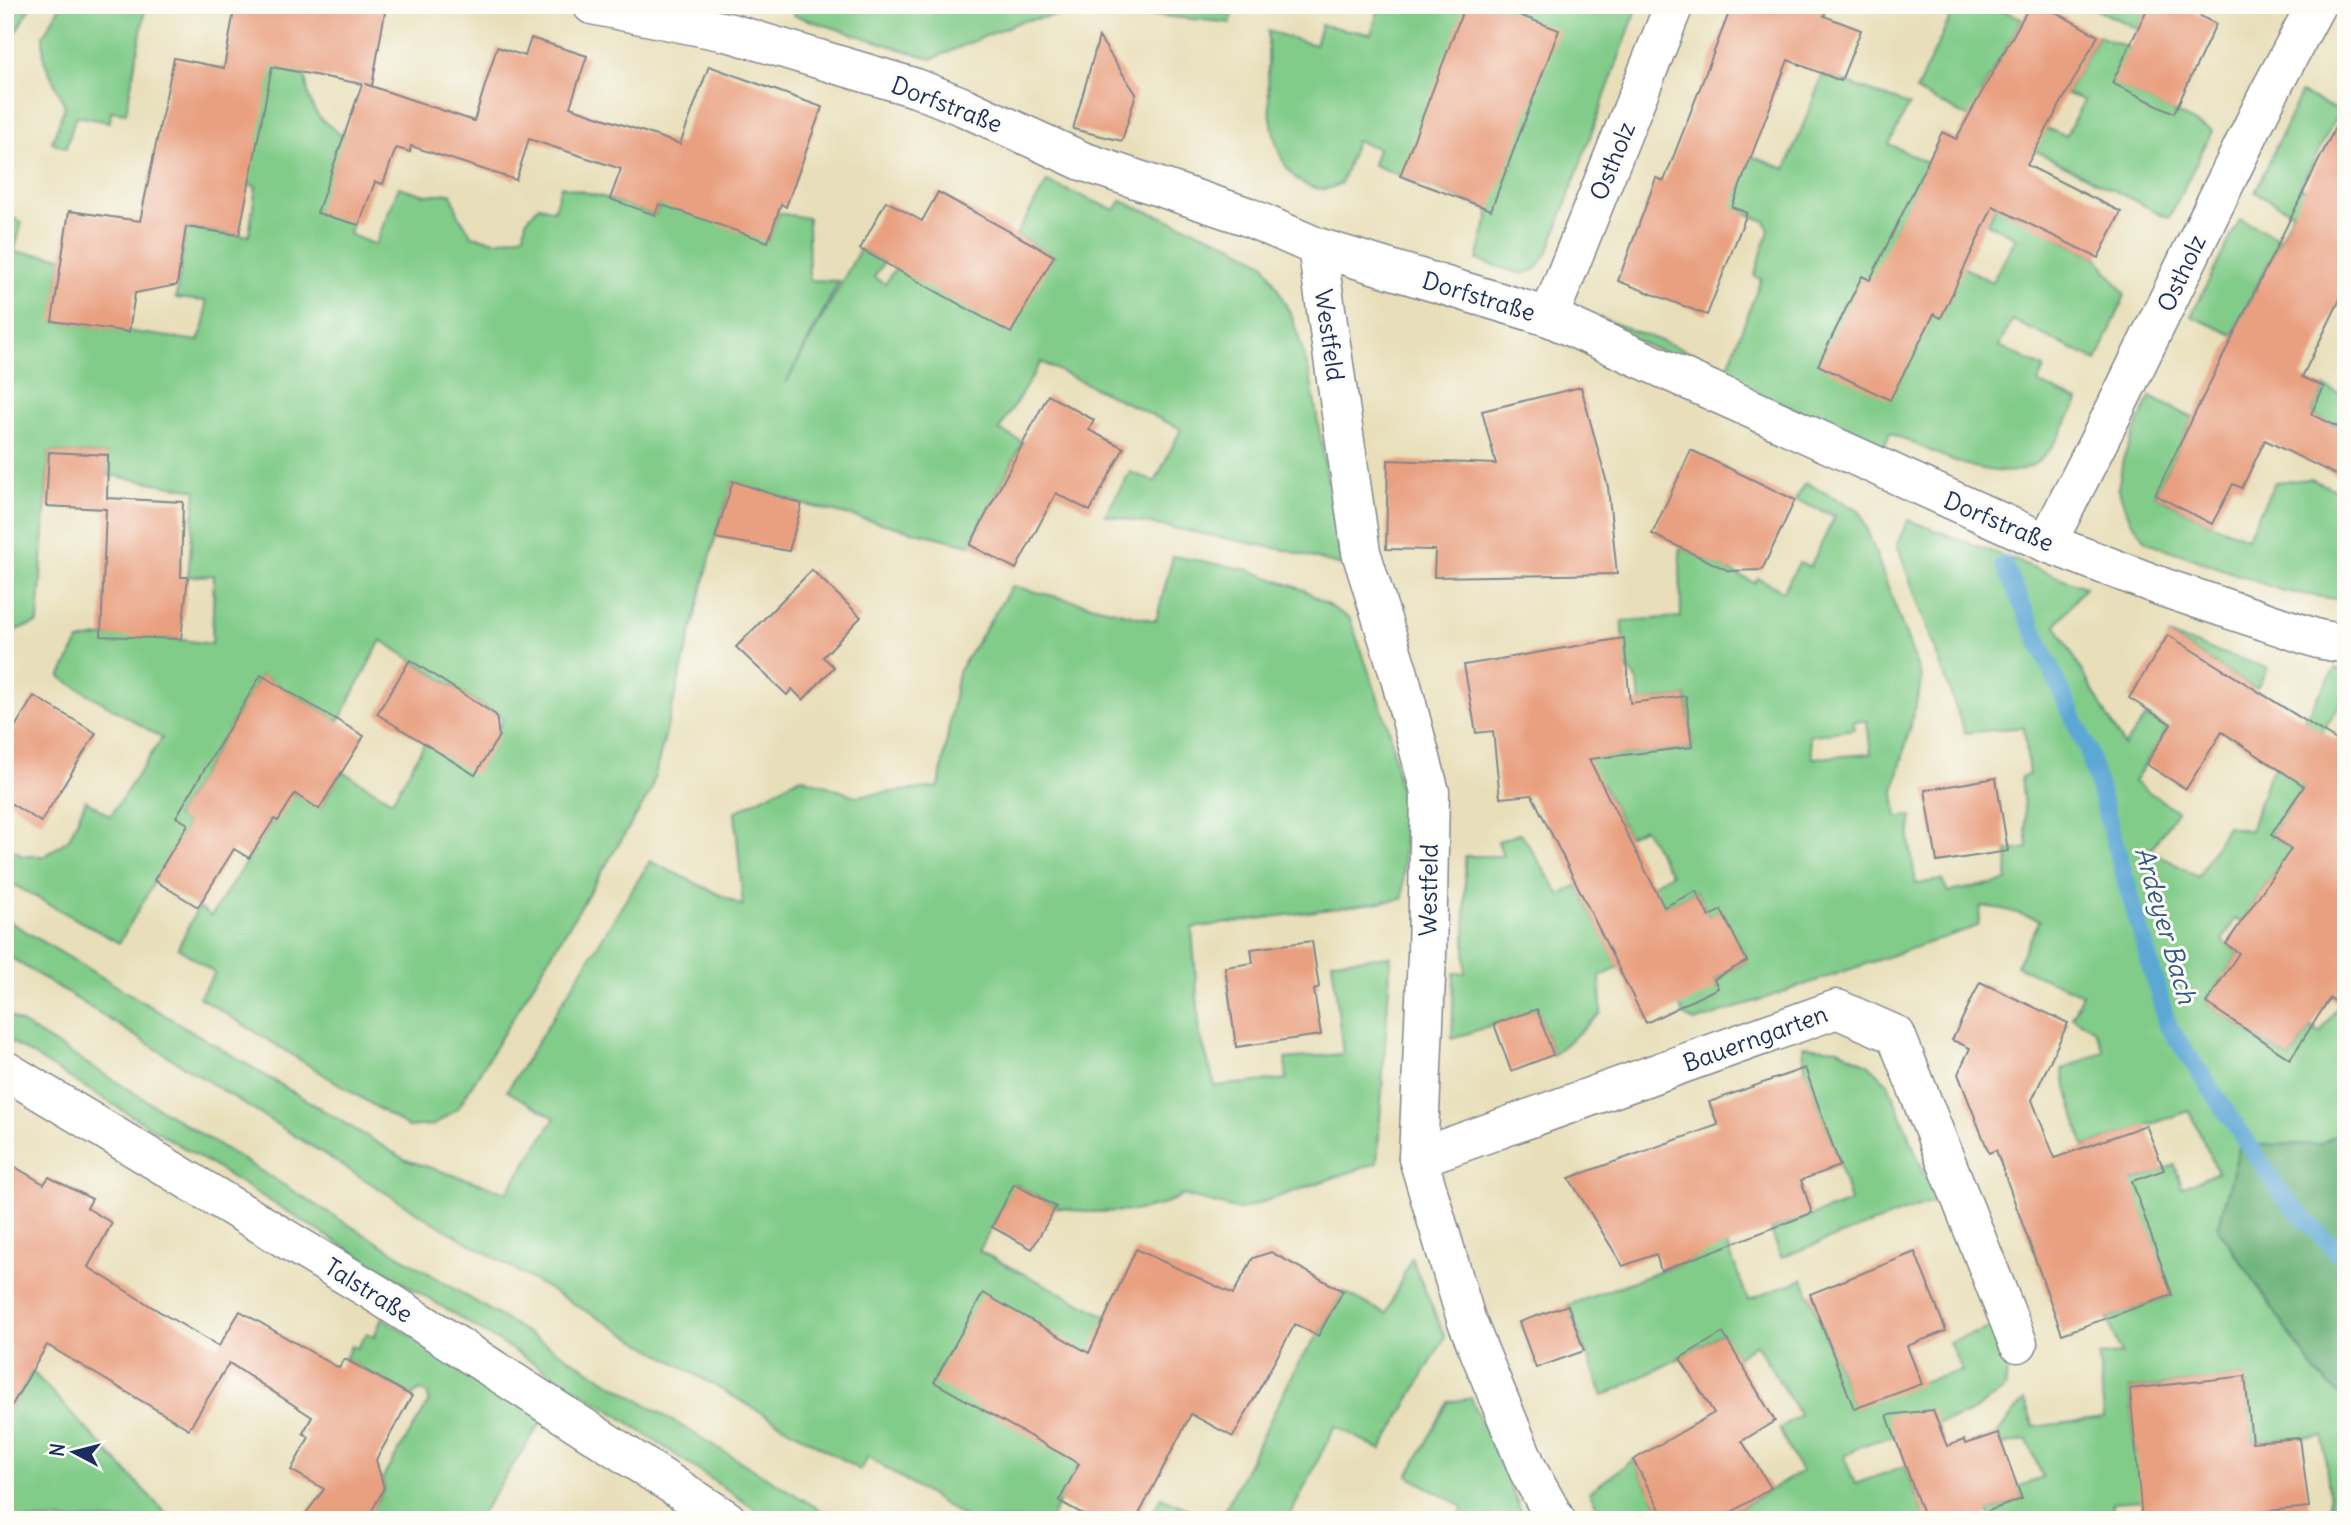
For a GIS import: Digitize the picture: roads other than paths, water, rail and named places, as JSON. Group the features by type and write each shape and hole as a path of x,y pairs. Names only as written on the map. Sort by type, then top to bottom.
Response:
{"street":[{"name":"Dorfstraße","path":"592,5 731,33 916,88 1082,161 1246,216 1317,247 1549,317 2047,543 2165,588 2318,639 2346,644"},
{"name":"Ostholz","path":"1549,317 1674,5"},
{"name":"Ostholz","path":"2047,543 2269,93 2316,5"},
{"name":"Westfeld","path":"1317,247 1361,552 1399,674 1430,792 1427,956 1418,1158 1466,1319 1529,1472 1556,1520"},
{"name":"Bauerngarten","path":"1418,1158 1837,1009 1896,1035 2018,1343"},
{"name":"Talstraße","path":"5,1070 374,1292 727,1520"}],"waterway":[{"name":"Ardeyer Bach","path":"2004,565 2088,750 2168,1026 2285,1198 2346,1261"}]}
